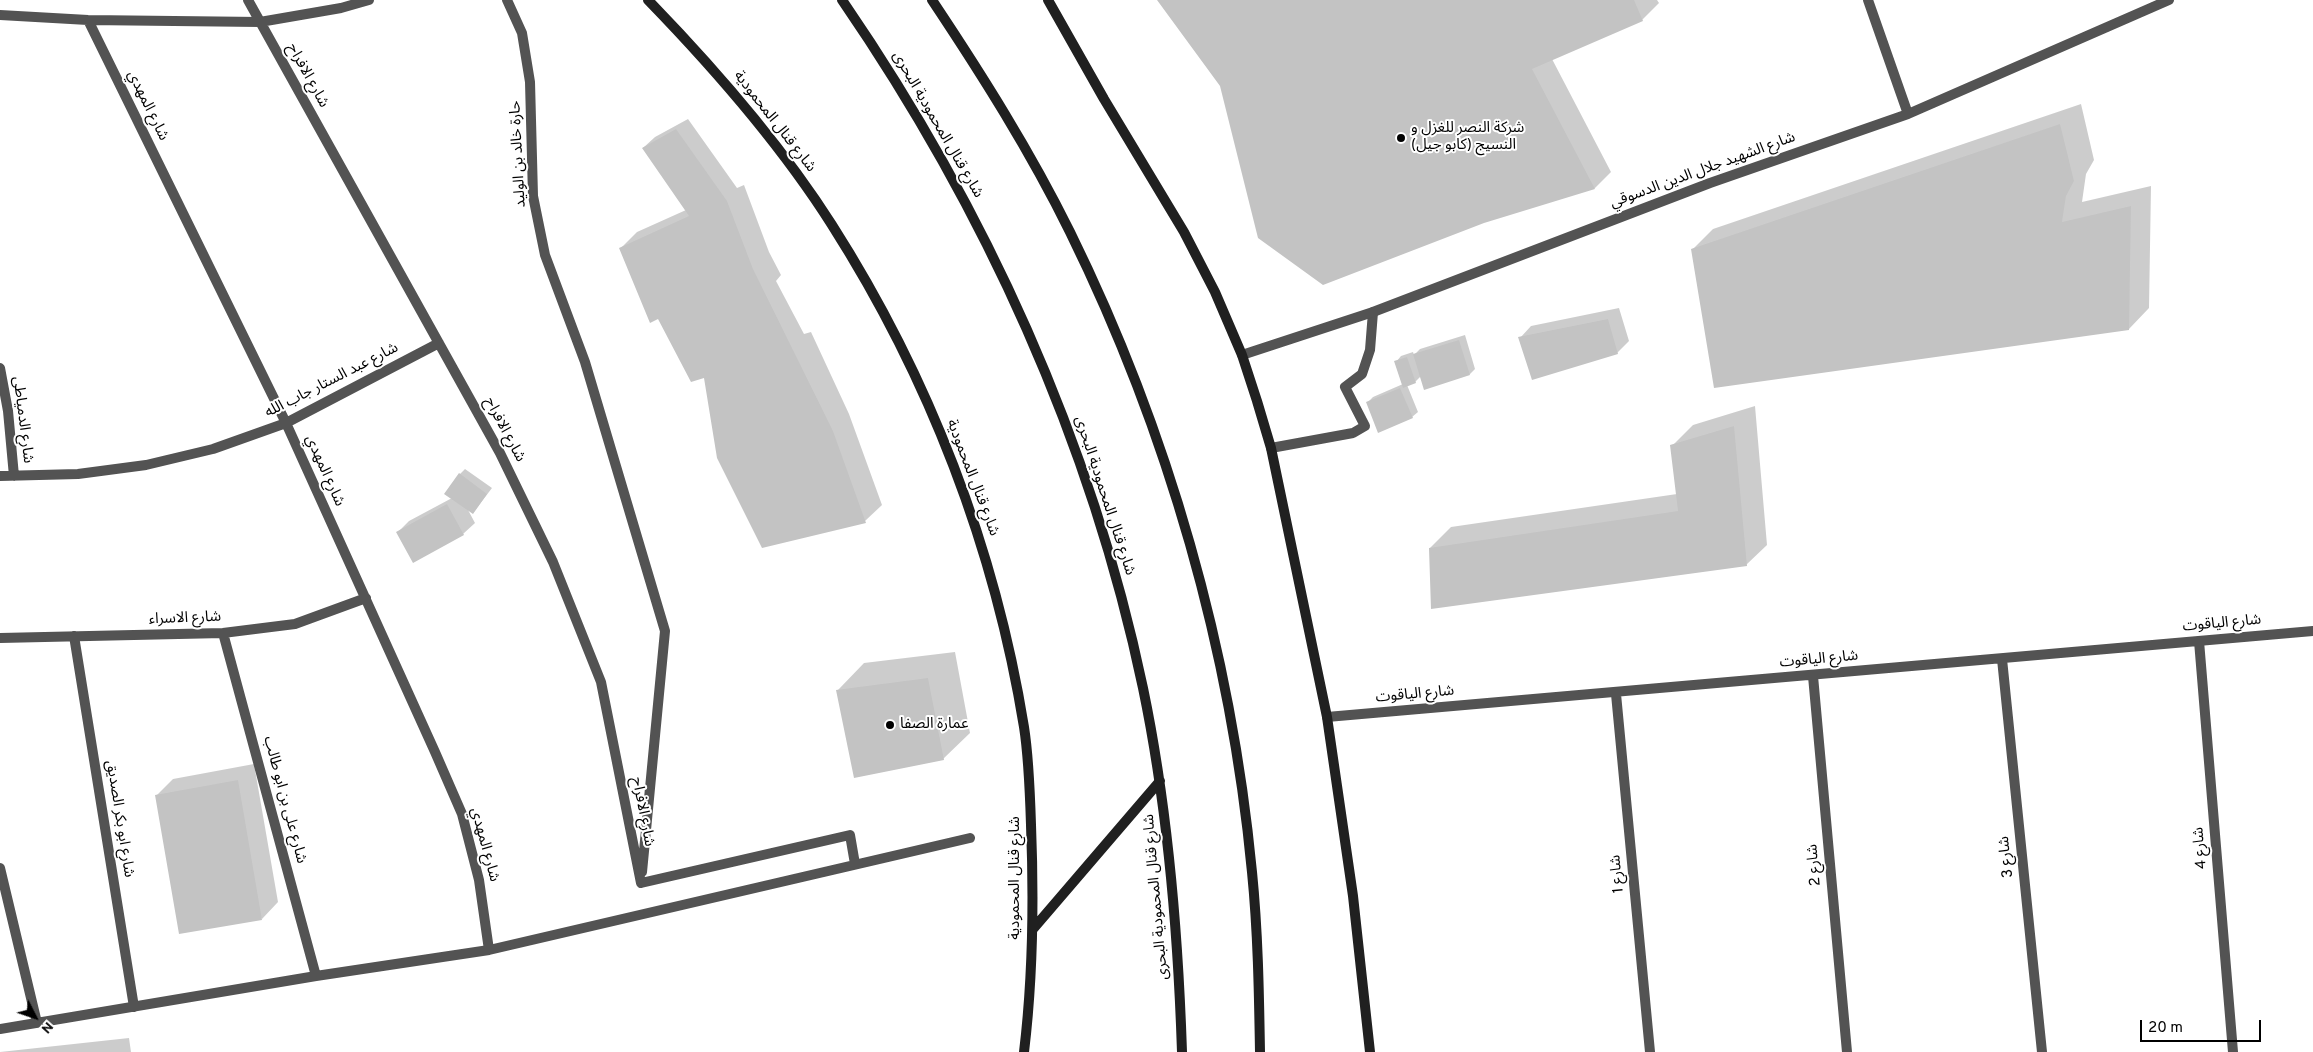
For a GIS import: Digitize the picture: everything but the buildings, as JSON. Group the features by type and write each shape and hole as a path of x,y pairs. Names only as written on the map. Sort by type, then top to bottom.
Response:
{"main road":[{"name":"شارع قنال المحمودية","path":"648,0 685,38 737,97 786,159 831,224 878,302 919,383 954,467 986,560 1007,640 1024,729 1032,843 1033,929 1024,1052"},
{"name":"شارع قنال المحمودية البحرى","path":"842,0 931,138 990,248 1042,361 1086,477 1122,597 1143,688 1160,780 1172,874 1179,958 1182,1052"},
{"path":"932,0 970,56 1022,142 1070,232 1111,321 1147,413 1177,502 1203,593 1224,685 1240,779 1252,873 1259,972 1260,1052"},
{"path":"1048,0 1104,99 1184,232 1216,292 1242,355 1271,448 1327,718 1353,896 1370,1052"},
{"path":"1033,929 1160,780"}],"street":[{"name":"شارع الافراح","path":"248,0 500,453 553,562 601,682 641,883"},
{"path":"0,15 88,20 260,22 341,8 369,0"},
{"name":"حارة خالد بن الوليد","path":"507,0 522,33 530,82 533,196 545,255 585,362 665,631 641,883"},
{"path":"1868,0 1908,114"},
{"name":"شارع الشهيد جلال الدين الدسوقي","path":"1242,355 1373,312 1710,183 1908,114 2169,0"},
{"name":"شارع المهدي","path":"88,20 286,423 462,814 479,880 489,950"},
{"path":"1271,448 1353,433 1365,426 1345,387 1362,374 1370,350 1373,312"},
{"name":"شارع عبد الستار جاب الله","path":"0,476 78,474 146,465 214,449 286,423 439,343"},
{"name":"شارع الدمياطى","path":"0,368 8,411 14,476"},
{"name":"شارع الاسراء","path":"0,638 223,633 295,624 366,598"},
{"name":"شارع الياقوت","path":"1327,718 2313,631"},
{"name":"شارع على بن ابو طالب","path":"223,633 316,976"},
{"name":"شارع ابو بكر الصديق","path":"74,636 134,1007"},
{"name":"شارع 4","path":"2199,641 2233,1052"},
{"name":"شارع 3","path":"2002,659 2042,1052"},
{"name":"شارع 2","path":"1813,676 1847,1052"},
{"name":"شارع 1","path":"1616,694 1650,1052"},
{"path":"641,883 850,835 855,864"},
{"path":"0,1029 316,976 489,950 970,838"},
{"path":"0,870 37,1023"}],"place":[{"name":"شركة النصر للغزل و النسيج (كابو جيل)","path":"1401,138"},
{"name":"عمارة الصفا","path":"890,725"}]}
